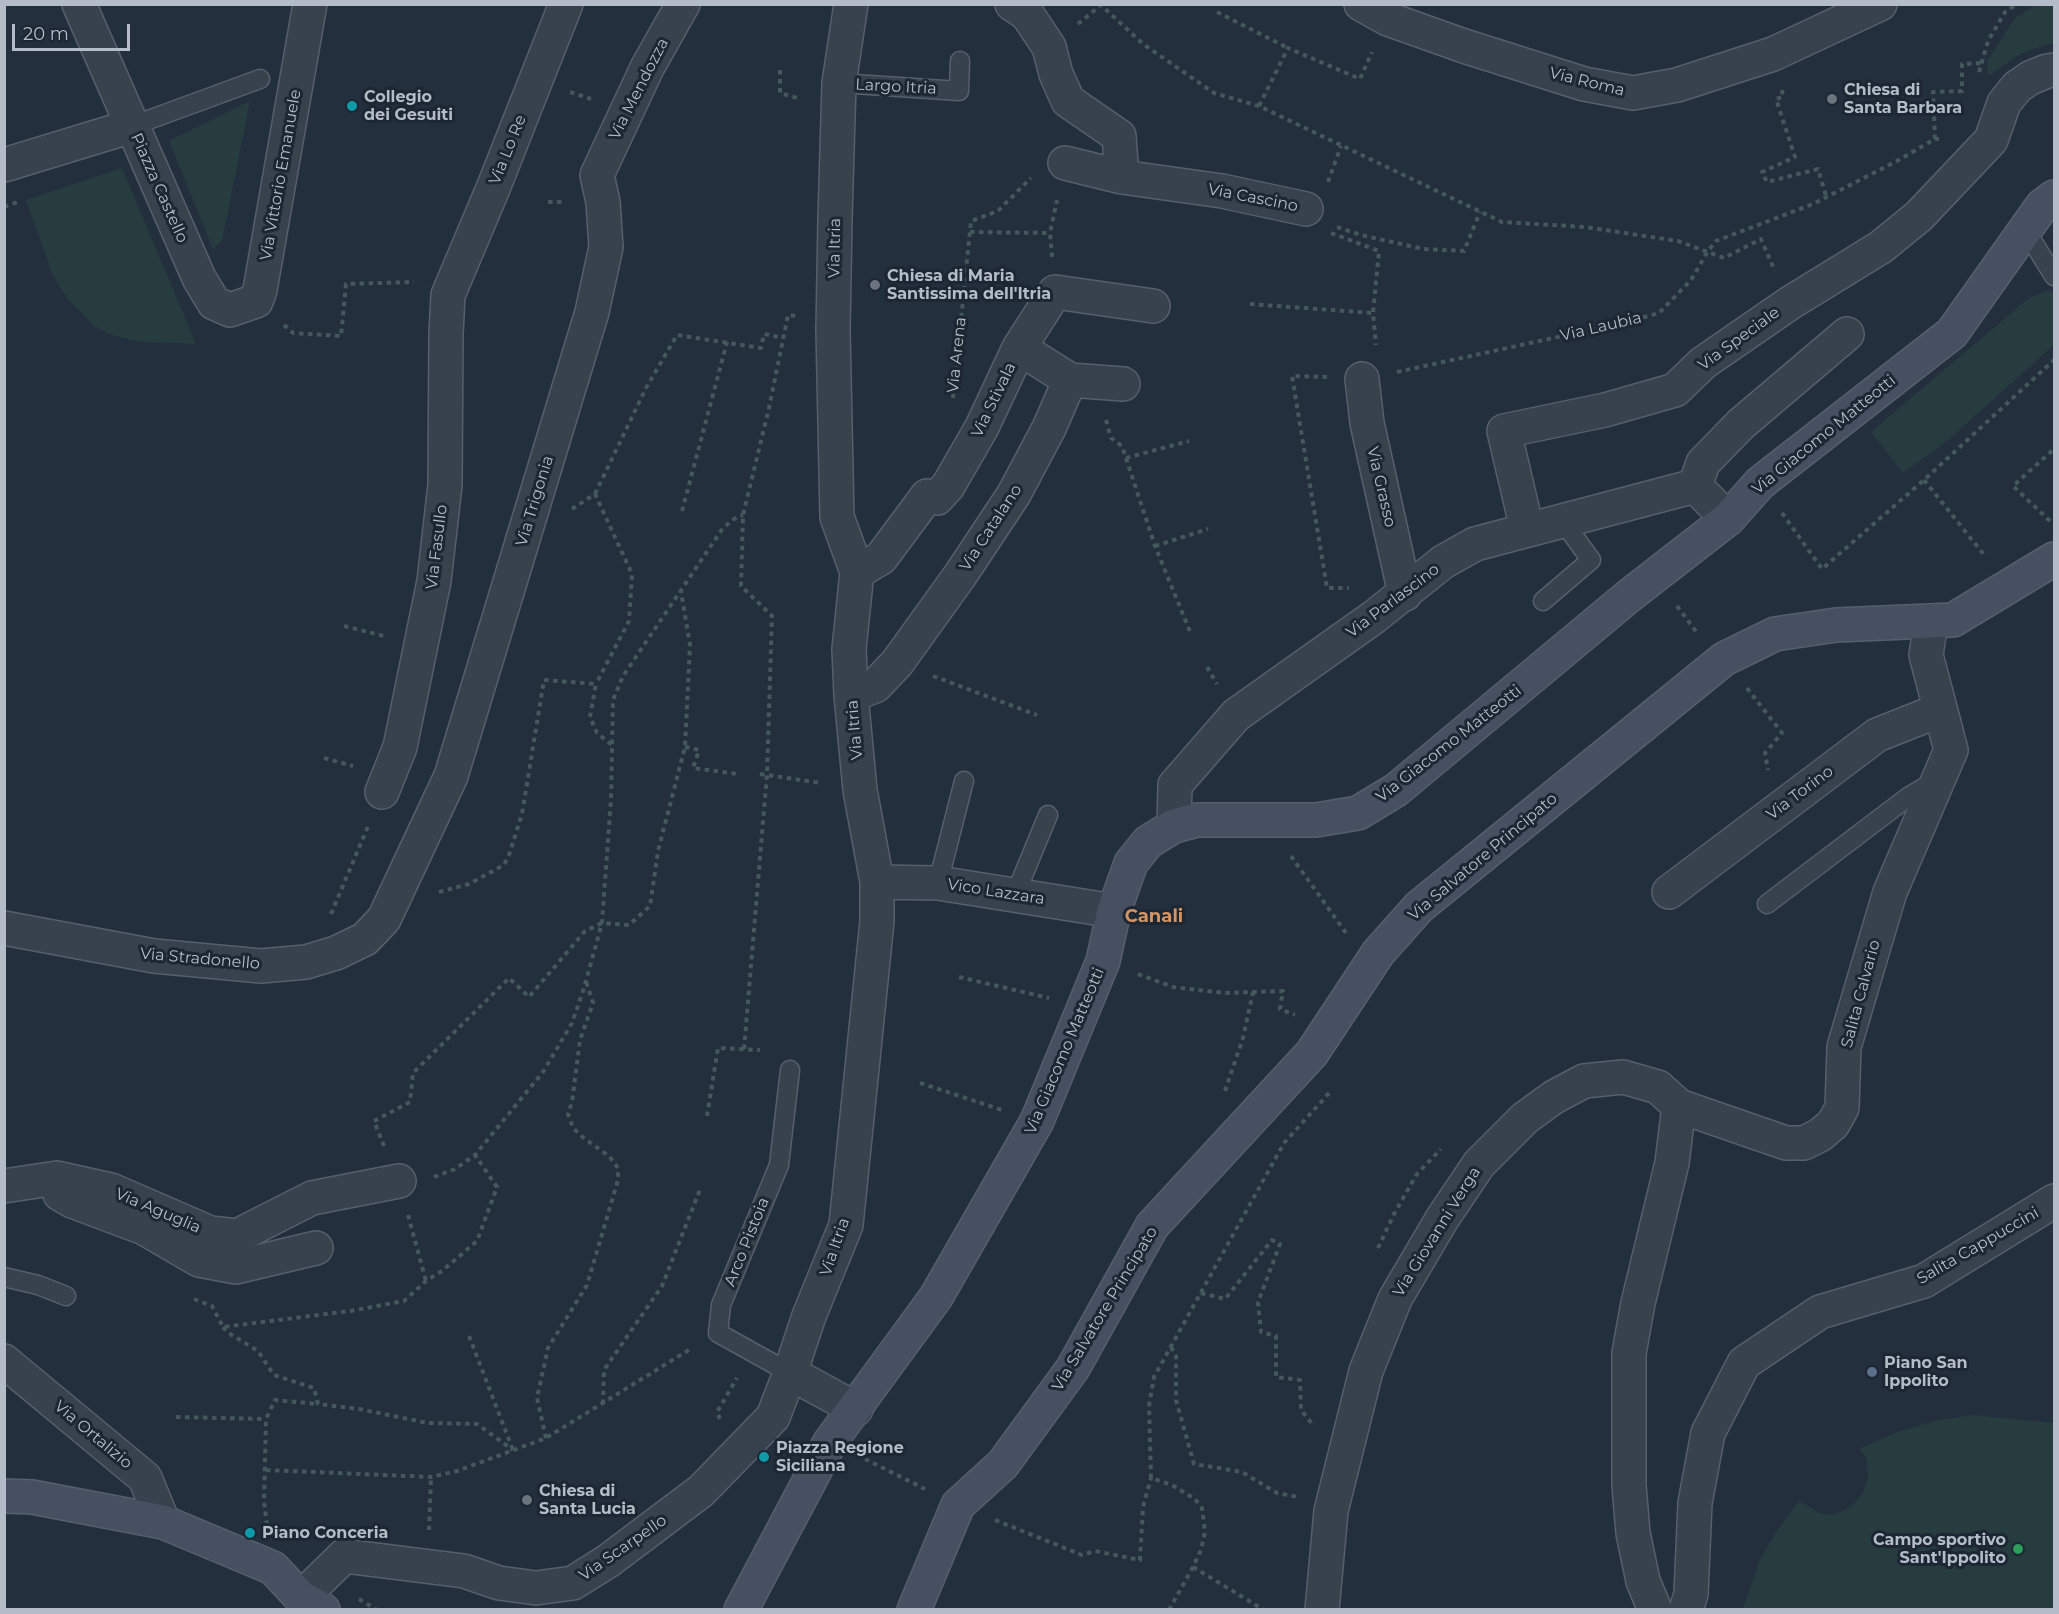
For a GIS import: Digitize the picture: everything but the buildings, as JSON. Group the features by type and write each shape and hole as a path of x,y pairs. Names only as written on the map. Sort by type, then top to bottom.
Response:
{"main road":[{"name":"Via Giacomo Matteotti","path":"856,1409 936,1297 1037,1121 1103,961 1114,911 1131,863 1148,842 1174,826 1197,820 1316,820 1358,813 1396,790 1630,595 1728,519 1760,483 1952,333 2042,206 2055,197"},
{"name":"Via Salvatore Principato","path":"914,1610 958,1505 1003,1464 1073,1368 1152,1226 1312,1053 1378,952 1419,907 1724,659 1775,634 1836,625 1953,620 2055,559"},
{"path":"741,1610 830,1442 856,1409"},
{"path":"4,1496 32,1497 163,1522 273,1568 312,1604"}],"street":[{"path":"79,4 132,126"},
{"name":"Via Vittorio Emanuele","path":"214,303 230,310 256,301 260,290 310,4"},
{"name":"Via Lo Re","path":"448,295 566,4"},
{"name":"Via Mendozza","path":"597,175 647,68 683,4"},
{"name":"Via Itria","path":"790,1373 809,1316 846,1225 877,921 877,882 860,790 851,695 849,649 857,572 837,517 833,330 839,83 851,4"},
{"path":"1012,4 1027,14 1050,47 1056,74 1068,101 1119,136 1122,177"},
{"name":"Via Roma","path":"1374,12 1464,46 1584,84 1633,93 1677,85 1773,54 1880,4"},
{"name":"Via Speciale","path":"1527,529 1504,431 1605,410 1675,390 1703,363 1790,303 1881,247 1919,216 1991,140 2004,103 2017,87 2030,78 2055,70"},
{"name":"Piazza Castello","path":"8,156 132,126 200,278 214,303"},
{"name":"Via Cascino","path":"1065,163 1122,177 1222,191 1311,214"},
{"name":"Via Trigonia","path":"430,820 451,776 592,312 606,247 603,202 597,175"},
{"path":"1055,292 1153,306"},
{"name":"Via Stivala","path":"857,572 881,558 927,495 937,498 948,486 982,427 1019,348 1055,292"},
{"name":"Via Fasullo","path":"382,792 400,747 434,581 445,485 448,295"},
{"path":"1728,519 1695,486 1704,463 1741,424 1847,334"},
{"path":"1019,348 1096,382"},
{"name":"Via Grasso","path":"1371,377 1367,423 1405,594"},
{"name":"Via Catalano","path":"851,695 875,686 897,663 962,574 1014,494 1050,428 1096,382"},
{"name":"Via Parlascino","path":"1174,826 1175,785 1236,715 1374,617 1443,562 1475,544 1695,486"},
{"name":"Salita Calvario","path":"1679,1106 1786,1143 1804,1143 1820,1136 1833,1124 1842,1108 1844,1047 1890,892 1951,750 1926,655 1931,621"},
{"name":"Via Torino","path":"1669,892 1877,735 1940,710"},
{"name":"Via Stradonello","path":"4,928 154,957 261,966 306,962 336,953 365,939 384,919 430,820"},
{"name":"Vico Lazzara","path":"877,882 938,883 1114,911"},
{"name":"Via Giovanni Verga","path":"1322,1610 1331,1510 1366,1371 1395,1299 1442,1219 1479,1164 1525,1118 1554,1097 1584,1081 1623,1077 1658,1087 1679,1106"},
{"path":"1655,1610 1643,1581 1633,1533 1629,1485 1629,1353 1638,1303 1672,1162 1679,1106"},
{"name":"Via Aguglia","path":"4,1186 57,1178 111,1190 210,1233 237,1236 312,1198 399,1181"},
{"path":"4,1186 57,1192 72,1201 144,1228 199,1260 236,1267 316,1248"},
{"name":"Salita Cappuccini","path":"1686,1610 1691,1594 1695,1503 1708,1433 1744,1363 1820,1312 1924,1281 2055,1201"},
{"name":"Via Ortalizio","path":"4,1361 145,1478 163,1522"},
{"path":"790,1373 856,1409"},
{"name":"Via Scarpello","path":"312,1604 344,1556 464,1571 499,1583 536,1588 573,1583 608,1561 701,1491 773,1418 790,1373"}],"lane":[{"name":"Largo Itria","path":"839,83 959,91 960,61"},
{"path":"132,126 260,79"},
{"path":"2026,231 2055,276"},
{"path":"1543,600 1591,560 1560,521"},
{"path":"1767,904 1908,797 1938,779"},
{"path":"938,883 964,781"},
{"path":"1015,895 1048,815"},
{"name":"Arco Pistoia","path":"718,1333 721,1305 779,1164 790,1070"},
{"path":"4,1276 38,1285 66,1296"},
{"path":"718,1333 790,1373"}],"path":[{"path":"1050,47 1101,5 1143,44 1214,93 1259,106 1502,222 1586,227 1678,241 1724,258 1761,239 1790,303"},
{"path":"1217,12 1288,48 1360,80 1374,12"},
{"path":"1259,106 1288,48"},
{"path":"1773,54 1783,97 1776,99 1795,157 1762,172 1767,183 1818,169 1826,196"},
{"path":"1935,139 1933,92 1962,91 1962,64 1981,63"},
{"path":"536,80 625,112"},
{"path":"1341,146 1311,214 1315,227 1379,251 1372,313 1371,377"},
{"path":"1050,233 970,232 971,221 998,211 1052,159 1065,163 1050,233 1055,292"},
{"name":"Via Laubia","path":"1374,617 1356,588 1327,588 1292,376 1371,377 1627,322 1659,313 1691,280 1716,241 1813,204 1897,161"},
{"name":"Via Cascino","path":"1311,214 1361,235 1423,249 1464,251 1480,212"},
{"name":"Via Arena","path":"952,406 970,232"},
{"path":"293,333 341,336 346,284 415,282 427,314 446,334"},
{"path":"1250,304 1372,313"},
{"path":"744,1049 767,774 772,616 741,586 743,515 788,315 799,316"},
{"path":"523,540 595,494 646,388 677,335 761,348 764,334 783,338"},
{"path":"682,511 728,342"},
{"path":"1760,483 1822,569 1924,480 2055,360"},
{"path":"1096,382 1111,438 1122,446 1155,546 1191,634"},
{"path":"1126,458 1189,441"},
{"path":"2055,449 2013,486 2055,525"},
{"path":"1924,480 1990,562"},
{"path":"595,494 632,574 629,621 596,684 590,717 597,733 613,746"},
{"path":"399,1181 413,1184 455,1169 475,1155 543,1072 572,1023 602,923 611,799 613,700 623,676 723,528 743,515"},
{"path":"1155,546 1208,529"},
{"path":"374,1121 410,1102 413,1073 509,978 529,997 585,931 602,923 629,926 650,906 658,851 685,747 690,645 681,591"},
{"path":"1724,659 1782,733 1765,753 1769,774 1791,799"},
{"path":"926,673 1037,716"},
{"path":"433,883 439,893 469,885 504,865 522,814 544,680 596,684"},
{"path":"685,747 699,750 693,768 738,774"},
{"path":"760,774 860,790"},
{"path":"336,953 331,914 382,792"},
{"path":"1281,856 1291,855 1347,935 1378,952"},
{"path":"1103,961 1173,987 1226,993 1283,992"},
{"path":"959,977 1084,1006"},
{"path":"546,1438 537,1398 548,1348 587,1285 618,1180 618,1168 609,1156 573,1128 568,1114 572,1102 580,1040 593,1003 586,981"},
{"path":"1232,1139 1216,1116 1243,1038 1253,992"},
{"path":"707,1116 718,1048 760,1050"},
{"path":"920,1083 1037,1121"},
{"path":"830,1442 958,1505 1082,1555 1095,1551 1140,1560 1143,1507 1151,1478 1149,1406 1154,1377 1284,1143 1333,1088"},
{"path":"603,1404 604,1370 662,1286 701,1187"},
{"path":"1201,1293 1226,1299 1272,1240 1280,1244 1258,1302 1261,1332 1276,1336 1276,1377 1300,1380 1301,1410 1313,1425"},
{"path":"223,1327 227,1332 258,1351 274,1375 314,1388 318,1404"},
{"path":"266,1470 431,1477 457,1471 546,1438 718,1333"},
{"path":"469,1336 514,1450"},
{"path":"1171,1347 1176,1356 1176,1400 1194,1464 1242,1472 1277,1493 1299,1497"},
{"path":"264,1501 266,1419 275,1400 359,1409 428,1423 477,1424 514,1450"},
{"path":"176,1418 266,1419"},
{"path":"428,1566 431,1477"},
{"path":"1151,1478 1172,1485 1196,1499 1202,1508 1205,1532 1201,1550 1169,1610"},
{"path":"1193,1567 1264,1610"}],"green space":[{"path":"2035,5 2054,5 2054,44 2047,44 2020,54 1988,76 1987,62 2014,19"},
{"path":"250,101 222,241 213,249 169,141"},
{"path":"122,168 196,344 144,342 114,336 94,326 68,299 53,276 26,200"},
{"path":"2048,290 2054,293 2054,345 1948,440 1903,473 1871,432 2029,298"},
{"path":"1972,1415 2054,1423 2054,1609 1743,1609 1759,1562 1776,1532 1799,1501 1820,1513 1833,1515 1850,1508 1863,1493 1868,1476 1866,1457 1859,1449 1900,1431 1935,1421"}],"place":[{"name":"Chiesa di Santa Barbara","path":"1832,99"},
{"name":"Collegio dei Gesuiti","path":"352,106"},
{"name":"Chiesa di Maria Santissima dell'Itria","path":"875,285"},
{"name":"Piano San Ippolito","path":"1872,1372"},
{"name":"Piazza Regione Siciliana","path":"764,1457"},
{"name":"Chiesa di Santa Lucia","path":"527,1500"},
{"name":"Piano Conceria","path":"250,1533"},
{"name":"Campo sportivo Sant'Ippolito","path":"2018,1549"}],"district":[{"name":"Canali","path":"1154,917"}]}
